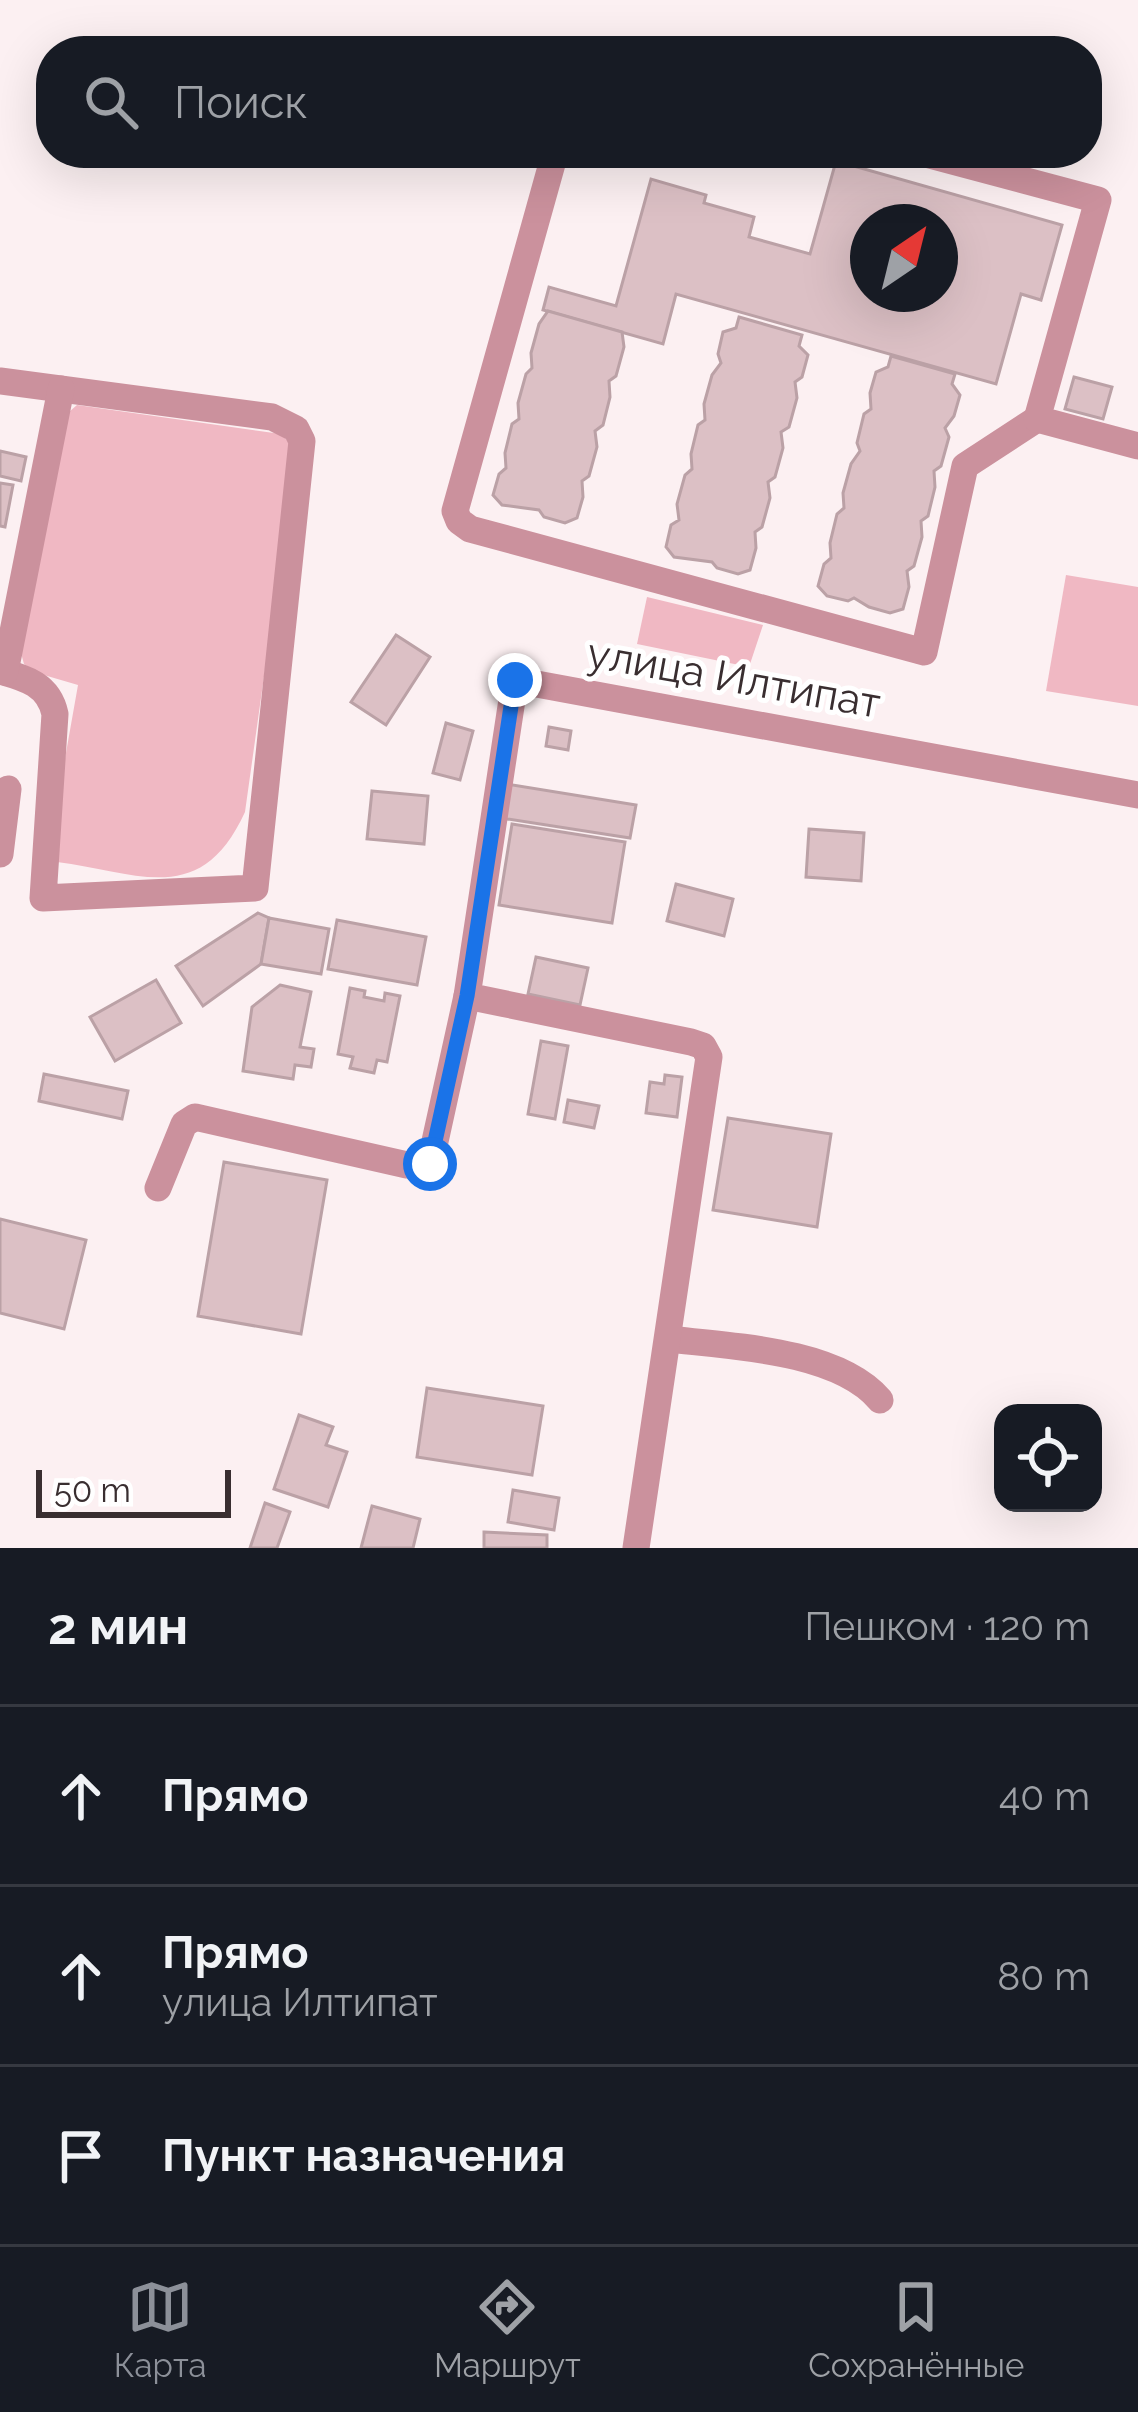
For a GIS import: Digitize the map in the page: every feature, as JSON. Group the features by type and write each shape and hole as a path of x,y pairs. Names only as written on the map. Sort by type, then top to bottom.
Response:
{"street":[{"path":"551,168 455,511 459,521 470,529 924,652 965,466 1037,419 1098,200 978,168"},
{"path":"0,381 61,389 272,417 296,429 302,440 255,888 43,898 55,714 52,698 38,684 2,671 61,389"},
{"path":"1037,419 1138,446"},
{"name":"улица Илтипат","path":"158,1188 184,1124 195,1117 407,1165 430,1164 467,996 515,680 1138,795"},
{"path":"0,854 8,789"},
{"path":"467,996 703,1046 709,1057 636,1548"},
{"path":"668,1340 760,1349 838,1371 868,1385 880,1400"}],"shaded area":[{"path":"77,405 281,434 290,443 289,498 245,812 228,842 209,862 188,873 141,876 57,862 49,849 78,685 37,673 24,664 19,646 69,412"},
{"path":"1066,575 1138,587 1138,706 1046,691"},
{"path":"647,597 763,625 749,667 637,644"}],"building":[{"path":"834,168 861,168 1062,225 1041,300 1021,294 996,384 676,294 663,344 543,310 549,287 616,306 651,179 706,195 704,203 754,217 749,237 810,254"},
{"path":"548,311 622,332 624,347 616,376 609,381 603,425 595,431 597,447 589,476 582,481 577,518 565,523 544,517 539,510 502,505 493,495 499,474 506,468 505,453 512,424 519,419 518,403 532,368 539,324"},
{"path":"739,317 802,335 799,346 808,355 802,377 795,382 797,398 789,427 781,432 783,448 775,477 768,482 770,498 762,527 755,532 750,570 738,574 712,562 674,557 666,547 671,525 679,520 677,504 685,475 692,469 691,454 698,425 705,420 712,375 721,363 723,332 736,328"},
{"path":"891,356 955,374 952,384 960,395 945,428 949,437 941,466 934,471 935,487 928,516 921,521 914,566 907,571 909,587 903,609 890,613 854,598 827,596 818,586 824,564 831,558 830,543 837,514 844,508 851,464 860,451 857,443 864,414 871,409 876,372 888,367"},
{"path":"1074,377 1112,387 1103,419 1065,409"},
{"path":"0,451 26,457 21,481 0,476"},
{"path":"0,483 13,485 5,527 0,526"},
{"path":"396,635 430,657 386,725 351,702"},
{"path":"446,723 473,731 460,780 433,773"},
{"path":"549,727 571,731 568,750 546,746"},
{"path":"507,784 636,805 630,838 501,818"},
{"path":"372,791 428,796 424,844 367,839"},
{"path":"512,824 625,842 612,923 499,905"},
{"path":"809,829 864,833 861,881 806,877"},
{"path":"676,884 733,899 724,936 667,921"},
{"path":"258,913 269,918 261,964 203,1006 176,966"},
{"path":"269,918 329,929 321,974 261,964"},
{"path":"337,920 426,937 417,985 328,969"},
{"path":"536,957 588,968 580,1005 528,994"},
{"path":"156,980 181,1023 115,1061 90,1017"},
{"path":"280,985 311,992 300,1047 314,1049 311,1067 295,1065 293,1079 243,1071 252,1007"},
{"path":"350,988 384,1001 385,993 400,996 387,1062 377,1060 374,1073 350,1068 353,1057 338,1054"},
{"path":"541,1041 568,1046 555,1119 528,1114"},
{"path":"44,1074 128,1091 122,1119 39,1101"},
{"path":"665,1075 682,1077 677,1117 646,1113 650,1082 664,1084"},
{"path":"568,1100 599,1106 594,1128 564,1122"},
{"path":"728,1118 831,1134 817,1227 713,1210"},
{"path":"224,1162 327,1180 301,1334 198,1316"},
{"path":"0,1219 86,1240 64,1329 0,1313"},
{"path":"427,1388 543,1406 532,1475 417,1457"},
{"path":"299,1415 333,1427 326,1445 347,1452 328,1507 274,1489"},
{"path":"513,1490 559,1498 554,1530 508,1522"},
{"path":"265,1503 290,1512 277,1548 250,1548"},
{"path":"372,1506 420,1519 413,1548 361,1548"},
{"path":"484,1532 547,1535 547,1548 484,1548"}],"route":[{"path":"430,1164 467,996 515,680"}]}
